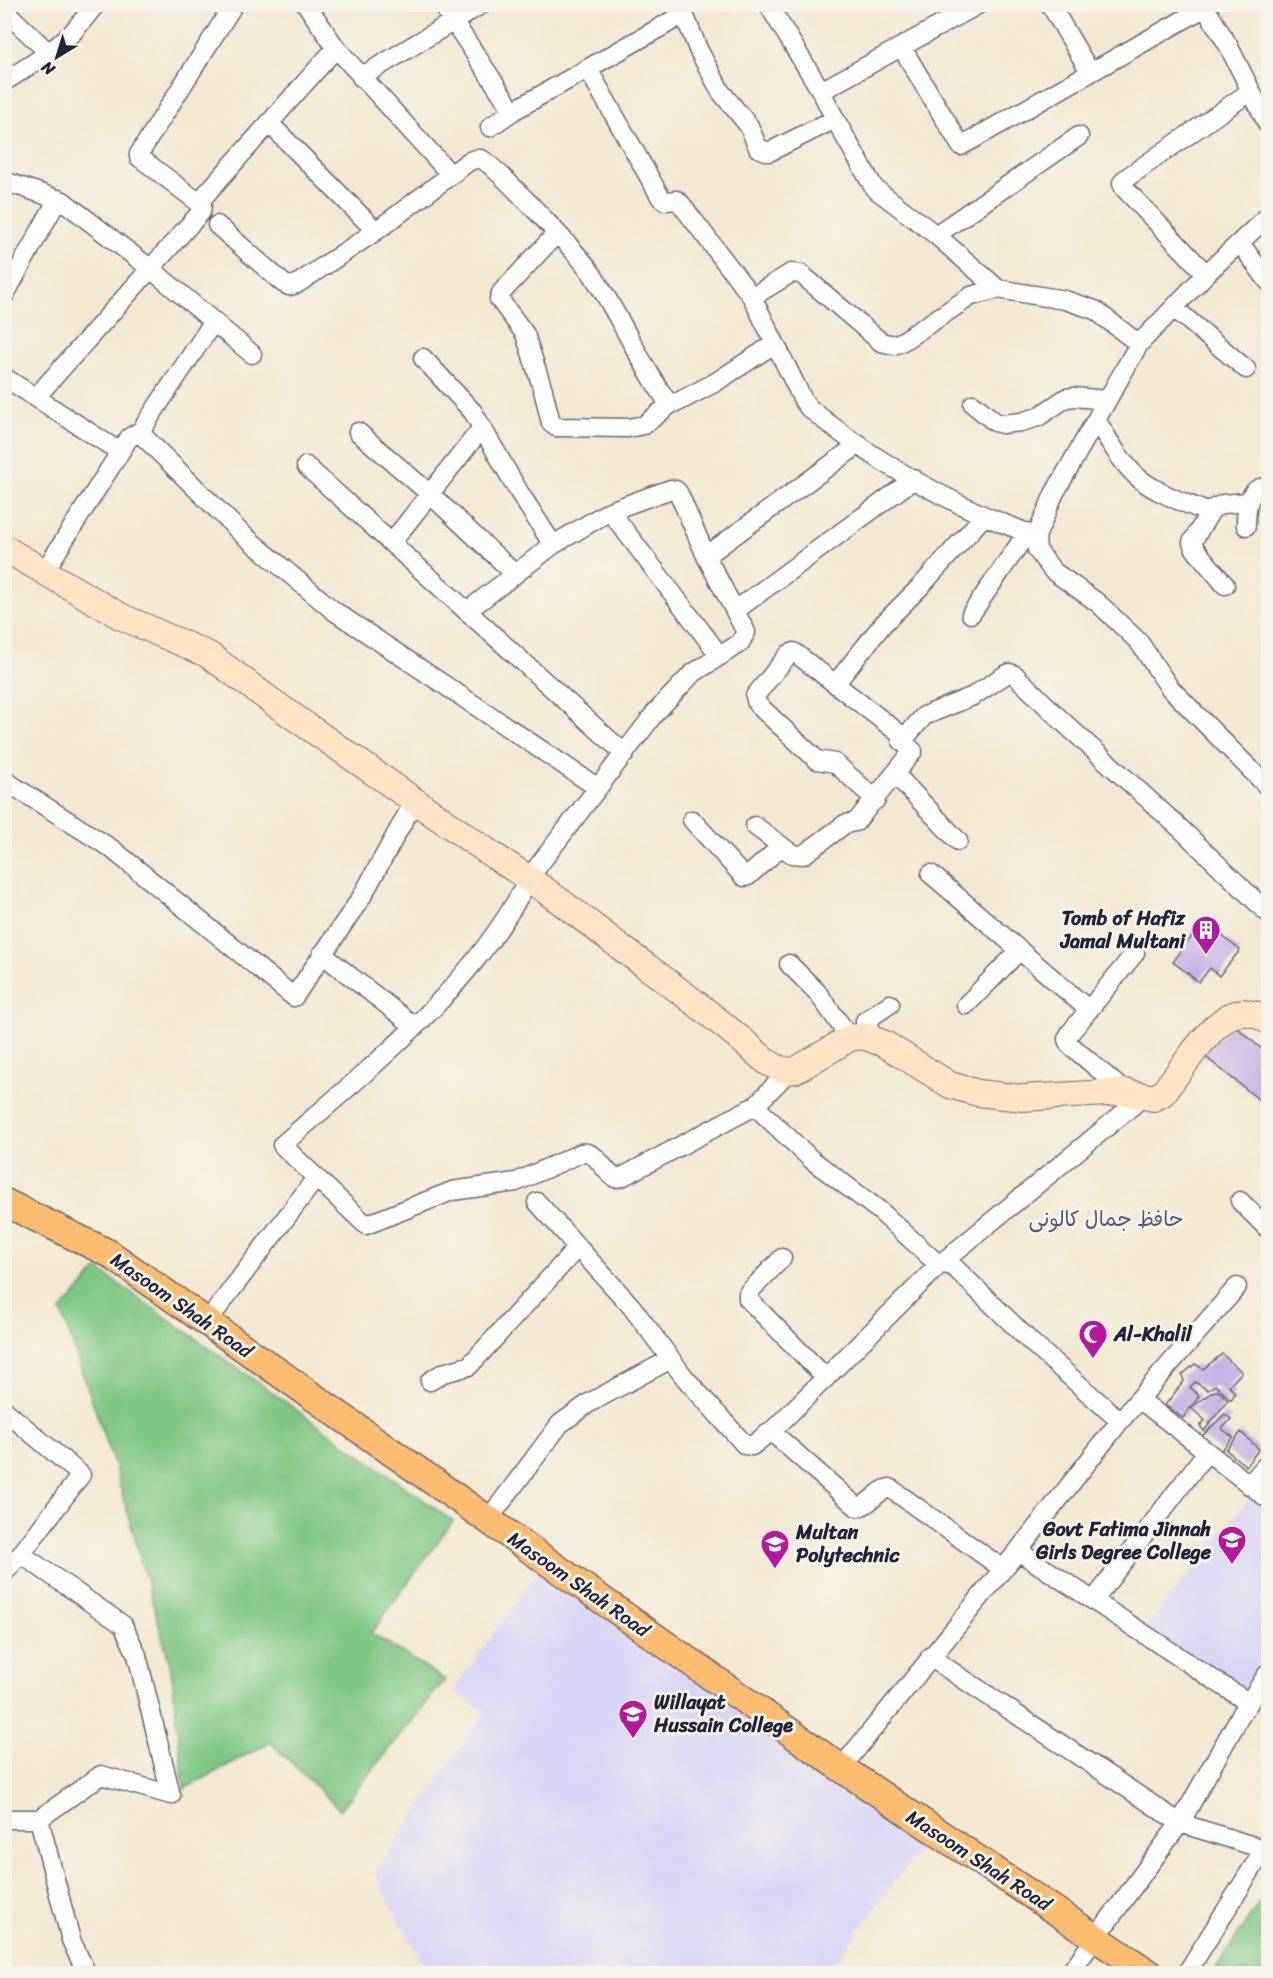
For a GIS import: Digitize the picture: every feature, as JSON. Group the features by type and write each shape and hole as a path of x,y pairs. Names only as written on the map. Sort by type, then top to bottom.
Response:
{"main road":[{"name":"Masoom Shah Road","path":"4,1202 110,1254 841,1768 1150,1974"}],"street":[{"path":"4,82 49,53 73,32 96,4"},
{"path":"36,397 203,209 199,202 139,154 234,4"},
{"path":"306,4 336,48 451,175"},
{"path":"442,4 513,111"},
{"path":"361,77 482,4"},
{"path":"768,4 821,91 874,188 936,235 998,289"},
{"path":"821,91 979,4"},
{"path":"1050,4 1090,72"},
{"path":"902,48 962,146 1203,6 1228,45 1269,125"},
{"path":"490,128 513,111 588,69 682,9 698,49 721,92 749,126 758,148 769,152 835,119"},
{"path":"4,10 49,53"},
{"path":"199,202 336,48"},
{"path":"588,69 662,198 666,201 677,200 681,204 752,297 774,344 809,408 859,444 914,479 984,516 1031,535 1037,550 1053,572 1098,603 1139,642 1169,687 1269,787"},
{"path":"1206,274 1124,188 1122,183 1251,91"},
{"path":"269,123 376,231"},
{"path":"936,235 1079,136"},
{"path":"217,225 289,286 297,284 376,231 468,162 481,159 495,170 557,233 589,269 663,395 672,403"},
{"path":"4,181 58,199 151,269 252,354"},
{"path":"4,296 58,199"},
{"path":"971,614 1031,535 1139,344 1206,274 1269,216"},
{"path":"557,233 501,293 499,299 525,334 551,423 556,427 628,428 644,425 672,403 717,382 774,344"},
{"path":"1240,243 1269,281"},
{"path":"752,297 791,273 801,274 870,335 887,345 894,345 971,296 998,289 1065,300 1095,310 1139,344"},
{"path":"1174,308 1246,369"},
{"path":"44,572 129,438 142,430 214,321"},
{"path":"423,357 473,412 481,429 554,545"},
{"path":"4,377 120,452"},
{"path":"973,404 995,422 1002,424 1038,417 1066,398 1106,400"},
{"path":"1096,420 1127,465 1140,479 1156,490 1209,513"},
{"path":"392,542 481,429"},
{"path":"142,430 144,437 240,532 334,611 598,788"},
{"path":"358,432 430,494 515,574"},
{"path":"706,556 859,444"},
{"path":"306,466 625,754"},
{"path":"736,610 914,479"},
{"path":"1246,526 1247,502 1259,489 1269,487"},
{"path":"467,610 554,545 610,511 671,489 676,490 706,556 746,632 740,644 692,674 655,713 529,878 513,909 485,950 414,1026 282,1145 366,1225 452,1191 516,1182 581,1153 587,1152 595,1157 615,1178 622,1177 755,1106 788,1072 862,1039"},
{"path":"1225,585 1192,545 1193,540 1212,509 1223,504 1247,502"},
{"path":"610,511 720,656"},
{"path":"836,683 884,624 984,516"},
{"path":"4,548 120,616 209,655 274,703 529,878 717,1019 769,1063 788,1072"},
{"path":"755,826 792,855 803,855 845,824 856,822 876,800 914,752 902,741 900,734 794,652 789,654 754,696 755,700 817,760 835,763 876,800"},
{"path":"902,741 924,716 973,696 1005,675 1010,673 1015,675 1269,913"},
{"path":"896,775 958,841"},
{"path":"4,780 112,849 294,997 361,898 415,800"},
{"path":"692,820 744,877 781,847"},
{"path":"931,874 1089,1010"},
{"path":"966,1005 1020,950"},
{"path":"1134,1094 1069,1044 1067,1039 1135,953"},
{"path":"322,954 414,1026"},
{"path":"789,964 862,1039 950,1085 978,1093 1022,1098 1134,1094 1154,1098 1163,1093 1195,1050 1229,1016 1243,1012 1258,1015 1269,1021"},
{"path":"862,1039 865,1022 890,1004"},
{"path":"537,1202 631,1306 670,1359 745,1445 752,1446 770,1433 939,1265 1134,1094"},
{"path":"755,1106 812,1160 880,1211 939,1265 947,1264 954,1268 1032,1343 1120,1421"},
{"path":"207,1322 316,1178"},
{"path":"1240,1201 1269,1229"},
{"path":"430,1381 443,1373 468,1366 578,1247"},
{"path":"782,1258 748,1293 748,1299 826,1378"},
{"path":"841,1768 1018,1551 1120,1421 1237,1287"},
{"path":"488,1520 560,1424 589,1403 670,1359"},
{"path":"1139,1400 1269,1499"},
{"path":"4,1410 81,1476 4,1573"},
{"path":"770,1433 778,1437 856,1507 866,1505 881,1490 890,1488 1003,1569"},
{"path":"1094,1600 1206,1453"},
{"path":"1249,1485 1269,1463"},
{"path":"1018,1551 1249,1703"},
{"path":"4,1819 39,1819 101,1775 171,1795 137,1655 123,1625 21,1554"},
{"path":"930,1657 1180,1823 1257,1847 1261,1852 1186,1974"},
{"path":"1069,1974 1180,1823 1249,1703 1269,1673"},
{"path":"39,1819 71,1940 87,1974"}],"shaded area":[{"name":"Govt Fatima Jinnah Girls Degree College","path":"1256,1490 1268,1499 1268,1673 1249,1703 1142,1632"},
{"name":"Willayat Hussain College","path":"546,1560 934,1829 827,1973 439,1973 422,1962 374,1873 485,1712 453,1691"}],"green space":[{"path":"98,1269 453,1521 371,1633 445,1680 340,1810 270,1742 184,1789 171,1668 113,1461 61,1311"},
{"path":"1268,1889 1268,1973 1213,1973"}],"building":[{"name":"Tomb of Hafiz Jamal Multani","path":"1203,921 1240,950 1219,976 1210,968 1199,982 1173,962"},
{"path":"1233,1024 1265,1052 1268,1048 1268,1093 1262,1102 1202,1054"},
{"path":"1222,1354 1242,1372 1229,1386 1235,1393 1231,1400 1215,1385 1208,1390 1195,1382 1190,1387 1199,1396 1183,1418 1165,1405 1184,1381 1182,1375 1195,1364 1203,1369"},
{"path":"1218,1391 1228,1400 1204,1431 1200,1426 1205,1420 1191,1408 1212,1392"},
{"path":"1225,1414 1231,1419 1222,1429 1233,1437 1221,1451 1201,1437"},
{"path":"1241,1432 1259,1449 1246,1466 1226,1450"}],"place":[{"name":"Tomb of Hafiz Jamal Multani","path":"1206,956"},
{"name":"Al-Khalil","path":"1093,1360"},
{"name":"Govt Fatima Jinnah Girls Degree College","path":"1232,1566"},
{"name":"Multan Polytechnic","path":"775,1570"},
{"name":"Willayat Hussain College","path":"633,1740"}],"district":[{"name":"حافظ جمال کالونی","path":"1106,1219"}]}
